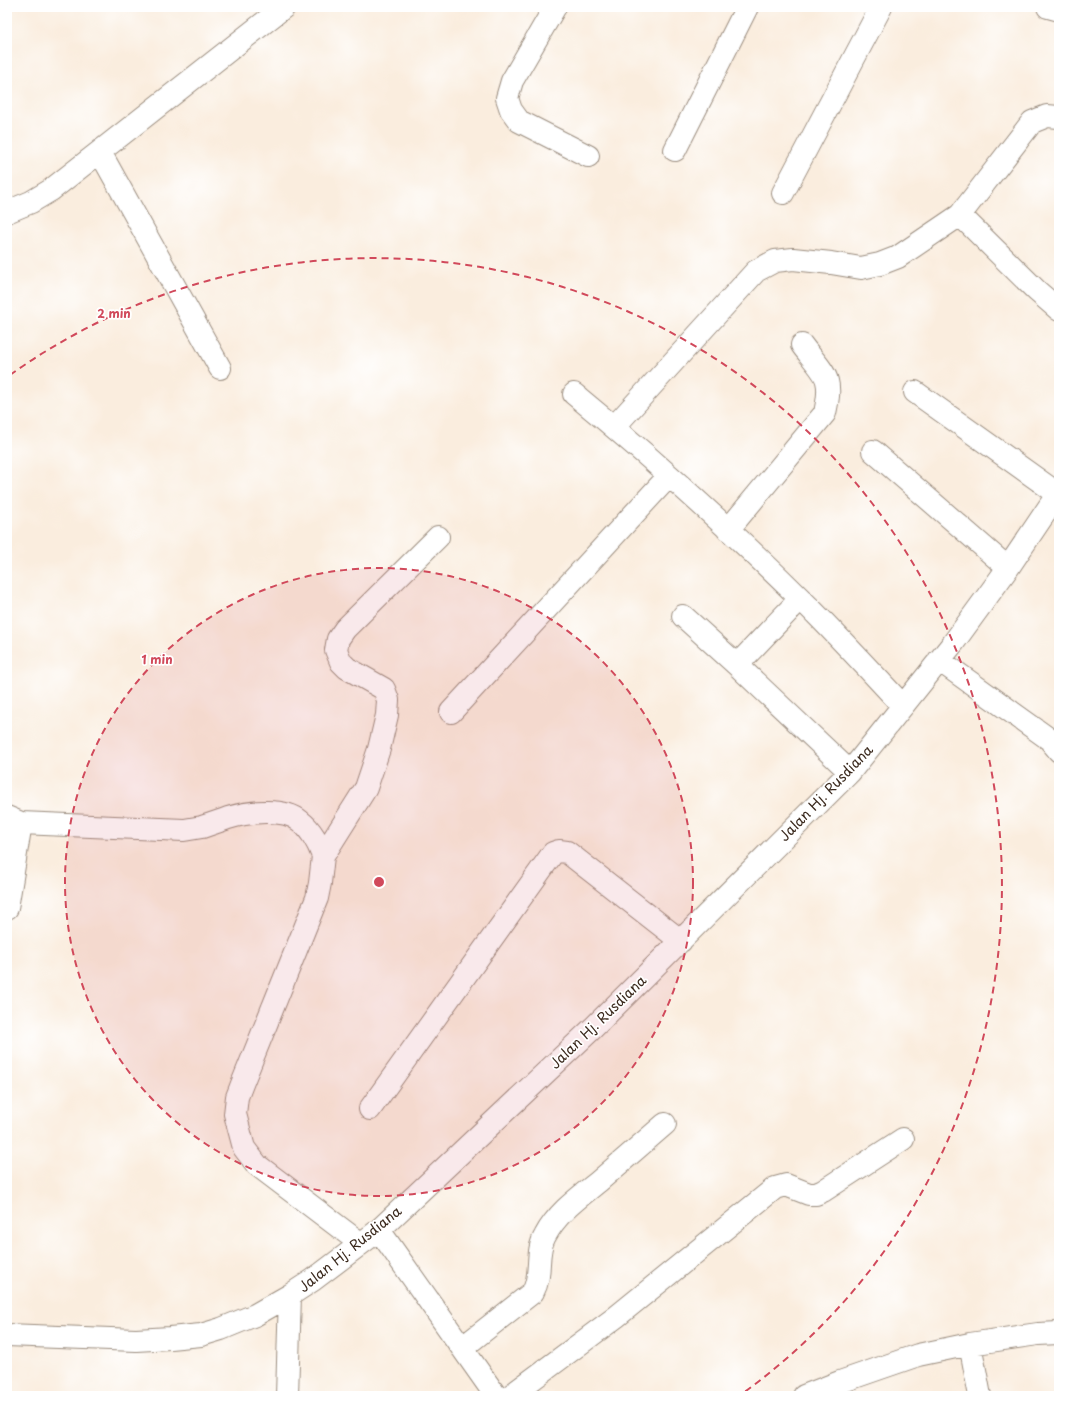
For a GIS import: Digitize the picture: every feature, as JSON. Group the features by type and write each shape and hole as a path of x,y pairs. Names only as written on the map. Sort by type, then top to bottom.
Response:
{"street":[{"path":"7,212 31,202 51,190 284,7"},
{"path":"555,7 512,81 507,98 511,110 519,121 588,156"},
{"path":"675,150 747,7"},
{"path":"783,193 881,7"},
{"path":"1048,7 1059,10"},
{"path":"614,427 756,271 775,262 793,259 860,268 880,264 898,257 960,215 1032,122 1047,116 1059,117"},
{"path":"100,152 220,368"},
{"path":"960,215 1059,310"},
{"path":"728,530 825,413 828,395 827,380 818,365 802,345"},
{"path":"915,392 1058,493"},
{"path":"574,394 614,427 728,530 800,599 903,706"},
{"path":"873,451 1008,568"},
{"path":"451,712 669,476"},
{"name":"Jalan Hj. Rusdiana","path":"7,1335 136,1340 201,1335 221,1329 255,1315 290,1296 379,1230 593,1028 850,772 939,660 1008,568 1058,493"},
{"path":"360,1244 257,1165 244,1148 235,1114 237,1097 317,898 323,856 366,788 379,750 387,715 388,700 384,689 347,668 341,662 336,650 338,638 345,628 438,537"},
{"path":"737,665 800,599"},
{"path":"683,616 850,772"},
{"path":"939,660 1049,739 1059,751"},
{"path":"7,908 14,820 184,830 203,827 230,818 252,813 276,812 290,815 299,820 312,833 323,856"},
{"path":"370,1109 553,853 559,851 567,852 681,941"},
{"path":"462,1348 533,1292 537,1285 539,1275 540,1246 544,1236 558,1216 665,1124"},
{"path":"510,1396 616,1317 775,1188 786,1185 809,1194 823,1192 903,1139"},
{"path":"379,1230 496,1396"},
{"path":"287,1396 290,1296"},
{"path":"804,1396 918,1355 970,1344 1038,1334 1059,1333"},
{"path":"970,1344 980,1396"}]}
